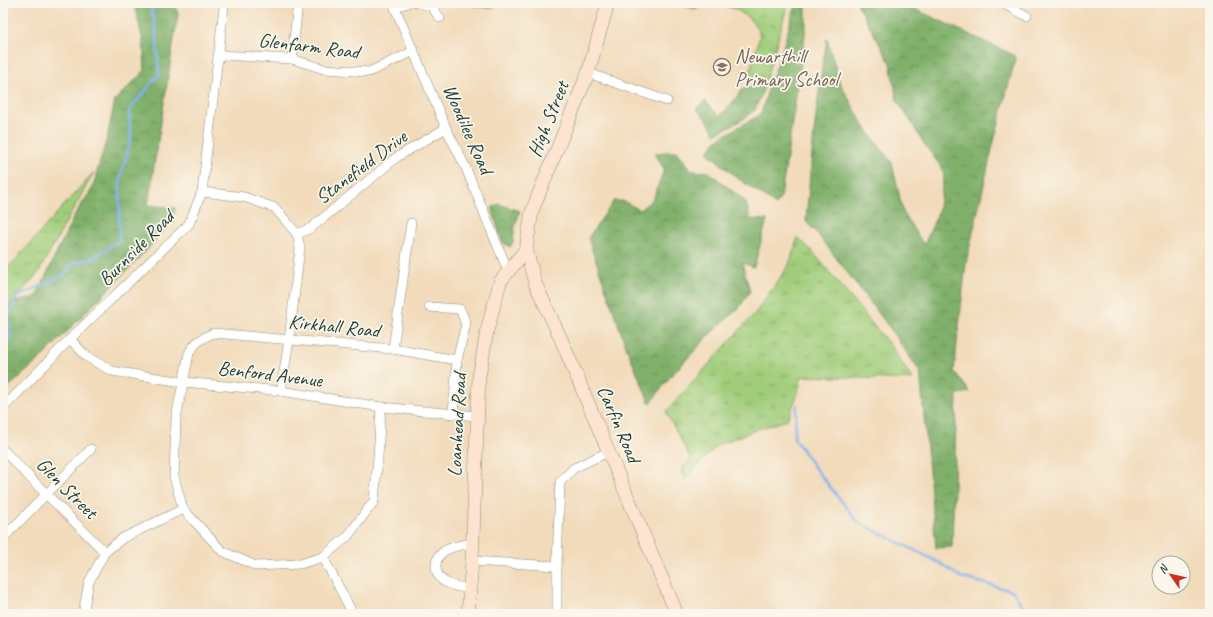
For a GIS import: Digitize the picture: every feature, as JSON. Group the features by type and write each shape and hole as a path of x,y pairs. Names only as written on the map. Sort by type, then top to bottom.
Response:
{"main road":[{"name":"High Street","path":"526,249 532,211 588,73 608,3"},
{"name":"Loanhead Road","path":"468,614 472,561 479,377 487,331 500,282 526,249"},
{"name":"Carfin Road","path":"526,249 535,283 561,340 677,614"}],"street":[{"name":"Burnside Road","path":"3,408 70,339 189,224 202,192 219,55 224,7 223,3"},
{"path":"292,59 298,3"},
{"path":"394,5 408,3"},
{"path":"418,3 431,6 440,18"},
{"path":"1002,3 1027,16"},
{"name":"Woodilee Road","path":"394,5 446,128 465,166 508,271"},
{"name":"Glenfarm Road","path":"219,55 292,59 324,69 369,72 414,51"},
{"path":"588,73 668,101"},
{"name":"Stanefield Drive","path":"297,234 311,228 397,157 446,128"},
{"path":"202,192 244,197 275,208 297,234 300,248 289,340 281,391"},
{"path":"392,349 411,223"},
{"path":"429,307 460,309 466,324 458,360 453,414"},
{"name":"Kirkhall Road","path":"183,509 174,477 176,418 189,353 194,344 202,338 213,333 392,349 458,360"},
{"name":"Benford Avenue","path":"70,339 87,357 112,371 183,382 281,391 380,407 477,416"},
{"path":"84,614 89,582 105,552 123,538 183,509 222,550 256,566 300,564 323,557 348,536 374,501 380,407"},
{"path":"3,538 91,449"},
{"name":"Glen Street","path":"3,450 105,552"},
{"path":"556,614 560,482 574,468 608,452"},
{"path":"470,589 448,584 440,578 436,570 436,559 441,553 448,549 472,543"},
{"path":"323,557 353,614"},
{"path":"472,561 557,566"}],"green space":[{"path":"134,3 175,3 178,14 148,205 176,208 169,224 144,253 39,360 3,392 3,315 12,302 36,297 75,214 92,189 107,138 115,100 145,70 143,41"},
{"path":"459,3 494,3 492,9"},
{"path":"680,3 788,3 766,80 747,81 760,36 757,28 749,18 737,10 723,5 711,4 695,9 680,5"},
{"path":"796,3 806,3 806,28 781,197 776,205 736,177 707,152 718,139 761,114"},
{"path":"857,3 902,3 1016,56 993,145 966,263 954,371 970,392 957,394 952,547 936,548 920,372 889,327 815,231 806,222 817,108 827,39 840,83 864,126 892,163 903,212 924,245 938,213 944,176 942,168 927,148 897,100 890,63"},
{"path":"765,85 755,110 742,120 715,134 707,120 696,109 705,101 719,116 728,108 743,89"},
{"path":"677,151 692,171 709,172 746,202 750,219 767,220 754,267 742,263 750,291 739,308 711,333 669,378 650,404 627,349 588,238 614,201 623,201 640,210 653,199 664,170 655,153"},
{"path":"94,172 38,273 3,314 3,271 9,267"},
{"path":"499,204 520,211 515,225 513,242 510,247 502,242 492,208"},
{"path":"798,237 810,249 890,345 913,380 802,376 797,396 787,420 758,429 717,445 684,480 682,469 691,459 666,412 756,312 789,265"}],"waterway":[{"path":"3,348 11,335 8,315 17,297 64,275 74,263 93,258 119,241 120,179 131,139 129,111 159,74 156,30 150,3"},
{"path":"797,405 794,438 815,468 858,522 940,563 960,577 1013,591 1027,614"}],"place":[{"name":"Newarthill Primary School","path":"722,67"}]}
